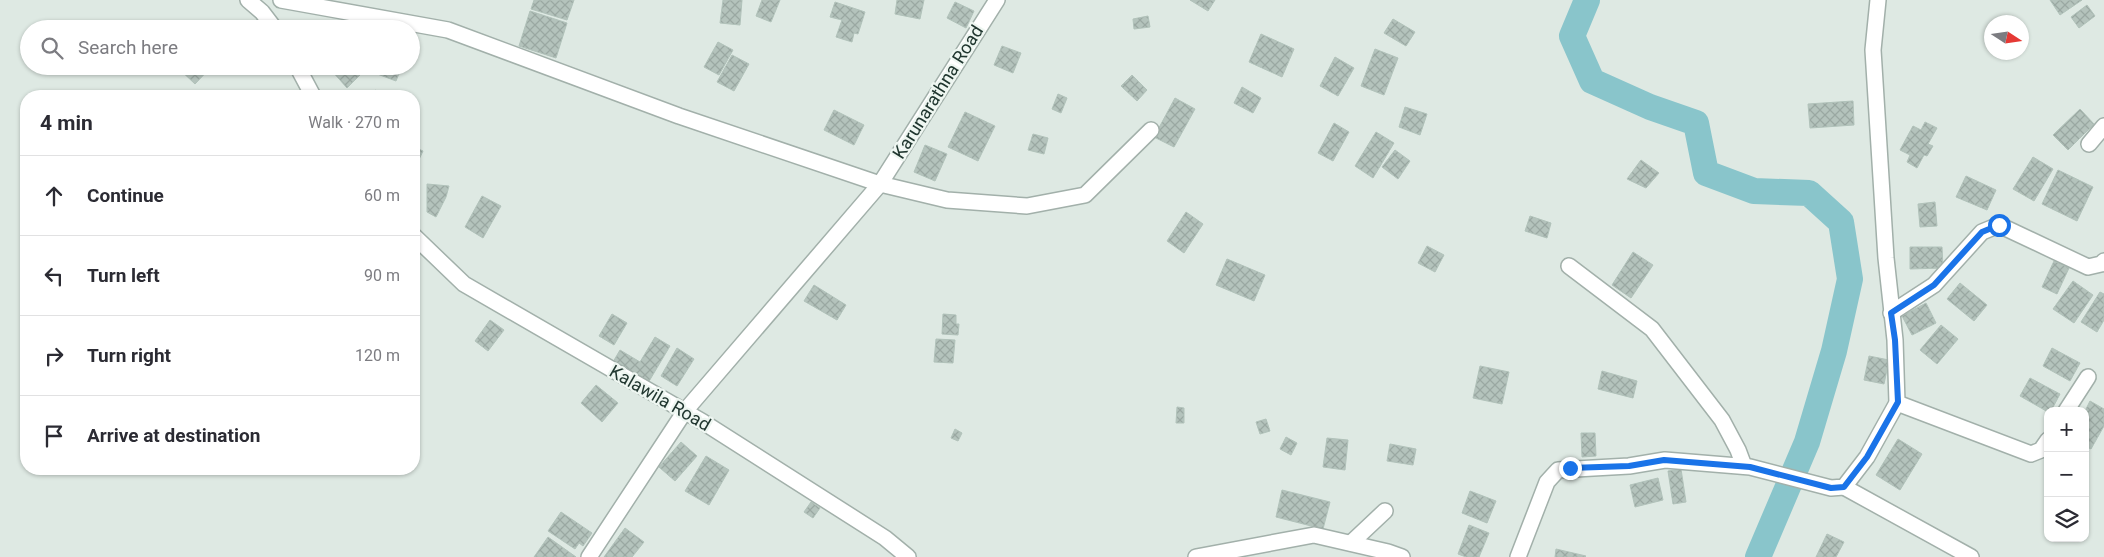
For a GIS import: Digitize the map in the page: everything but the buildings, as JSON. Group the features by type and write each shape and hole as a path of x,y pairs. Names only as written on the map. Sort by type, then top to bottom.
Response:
{"street":[{"path":"248,0 268,20"},
{"path":"282,0 393,20"},
{"name":"Karunarathna Road","path":"589,557 685,411 880,184 997,0"},
{"path":"1838,487 1867,457 1898,402 1895,340 1886,258 1873,50 1878,0"},
{"path":"420,25 448,30 679,116 880,184 947,200 1027,206 1085,196 1151,130"},
{"path":"302,75 310,90"},
{"path":"2088,144 2104,126"},
{"path":"1891,313 1934,285 1982,232 1999,225 2088,267 2103,264"},
{"name":"Kalawila Road","path":"420,242 464,284 685,411 886,538 908,557"},
{"path":"1569,266 1652,329 1722,420 1747,467"},
{"path":"2069,407 2088,377"},
{"path":"1898,402 2031,454 2041,450 2044,446"},
{"path":"1518,557 1547,482 1558,470 1629,466 1664,460 1747,467 1838,487 1971,557"},
{"path":"1351,543 1385,511"},
{"path":"1196,557 1314,535 1402,557"}],"waterway":[{"path":"1587,0 1572,36 1592,81 1650,107 1696,123 1706,173 1754,191 1809,193 1841,222 1850,279 1834,351 1807,442 1758,557"}],"route":[{"path":"1570,468 1629,466 1664,460 1750,467 1831,488 1844,487 1867,457 1898,402 1895,340 1891,313 1934,285 1982,232 1999,225"}]}
